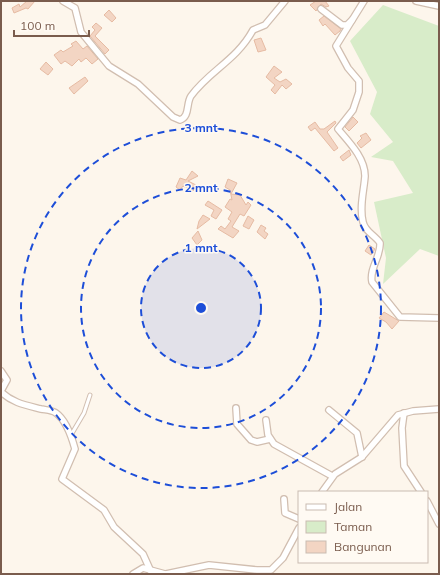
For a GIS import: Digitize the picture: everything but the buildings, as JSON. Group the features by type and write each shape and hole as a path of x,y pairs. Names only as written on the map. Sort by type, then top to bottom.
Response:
{"street":[{"path":"62,1 75,8 78,26 83,36 109,66 138,84 173,117 182,119 186,114 192,96 201,85 234,57 244,45 253,30 265,26 285,1"},
{"path":"364,1 336,46 348,68 358,78 359,92 352,110 338,129 362,163 365,175 362,202 362,221 368,232 380,243 379,255 371,277 372,282 400,318 439,318"},
{"path":"416,1 439,6"},
{"path":"321,9 342,25 347,25 353,19"},
{"path":"1,371 7,380 1,392 14,402 56,413 71,435 75,449 62,479 104,510 114,527 143,554 150,572"},
{"path":"236,408 237,424 251,440 257,442 270,439"},
{"path":"323,491 332,476 362,457 396,417 404,413 439,409"},
{"path":"329,410 357,434 362,457"},
{"path":"404,413 402,428 404,466 420,491"},
{"path":"266,420 270,439 274,444 295,457 332,476"},
{"path":"284,499 285,513 298,519"},
{"path":"428,503 439,524"},
{"path":"133,574 141,569 165,574 209,565 271,570 283,558 298,530"}],"lane":[{"path":"71,435 84,414 90,395"}],"green space":[{"path":"383,5 439,26 439,256 420,249 383,284 386,258 374,202 413,193 393,161 371,157 393,142 370,114 377,92 350,41"}]}
